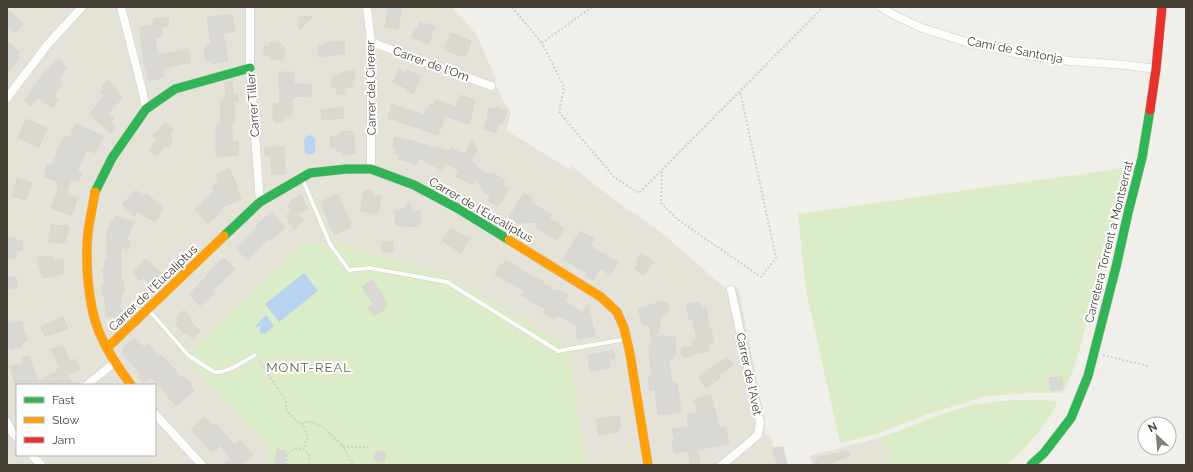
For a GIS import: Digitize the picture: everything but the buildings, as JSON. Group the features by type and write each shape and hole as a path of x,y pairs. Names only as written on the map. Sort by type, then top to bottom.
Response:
{"street":[{"path":"7,98 48,44 82,7"},
{"path":"121,7 146,109"},
{"name":"Carrer Tiller","path":"250,7 250,68 260,202"},
{"name":"Carrer del Cirerer","path":"367,7 371,42 371,169"},
{"name":"Camí de Santonja","path":"881,7 892,14 922,28 966,42 1027,55 1070,61 1126,65 1156,70"},
{"name":"Carretera Torrent a Montserrat","path":"1032,465 1056,438 1071,418 1088,376 1142,158 1156,70 1162,7"},
{"name":"Carrer de l'Om","path":"371,42 491,86"},
{"path":"130,384 107,348 99,332 92,309 87,275 88,234 95,192 112,158 146,109 175,89 250,68"},
{"name":"Carrer de l'Eucaliptus","path":"107,348 260,202 310,173 346,169 371,169 414,185 457,208 601,297 617,312 627,339 648,465"},
{"name":"Carrer de l'Avet","path":"722,465 758,435 760,422 731,290"},
{"path":"88,384 115,362"},
{"path":"156,415 202,465"},
{"path":"7,422 15,433"},
{"path":"33,456 41,465"}],"lane":[{"path":"302,178 330,244 349,270 370,268 447,282 558,351 627,339"},
{"path":"147,309 188,354 214,372 219,373 226,371 255,355"}],"path":[{"path":"512,7 542,43 564,87 559,112 615,178 638,193 823,7"},
{"path":"542,43 592,7"},
{"path":"662,170 661,203 677,219 761,276 776,258 740,90"},
{"path":"1094,352 1148,366"},
{"path":"255,355 285,399 287,411 298,423 309,422 322,426 342,445 353,465"},
{"path":"302,423 308,437 303,449"},
{"path":"342,445 347,447 368,447"},
{"path":"287,465 286,458 291,451 299,448 306,451 310,457 309,465"}],"shaded area":[{"path":"7,7 452,7 477,35 496,80 495,82 501,97 511,112 506,130 569,169 571,166 623,206 657,229 725,288 735,285 739,292 765,420 765,435 770,436 772,440 777,465 7,465"},
{"path":"879,438 892,465 813,465 809,456"}],"green space":[{"path":"1125,168 1083,338 1073,371 1064,392 986,396 928,414 876,434 840,443 806,290 798,214"},
{"path":"309,185 333,240 337,243 448,276 568,347 618,339 620,344 569,352 586,465 269,465 271,451 149,317 154,313 190,351 303,245 326,243 306,193 302,187"},
{"path":"1012,400 1044,400 1056,402 1057,405 1034,437 1007,465 892,465 879,438 957,409 980,404"}],"water":[{"path":"313,135 313,138 315,138 315,152 314,154 307,154 305,153 304,139 306,139 306,136"},
{"path":"304,273 318,291 279,322 265,304"},
{"path":"265,316 267,316 273,327 265,334 261,334 259,331 261,330 260,326 257,328 255,326"}],"traffic: fast":[{"path":"95,192 112,158 146,109 175,89 250,68"},
{"path":"1031,465 1044,453 1071,418 1088,376 1142,158 1150,110"},
{"path":"224,236 260,202 310,173 346,169 371,169 414,185 457,208 509,240"}],"traffic: slow":[{"path":"95,192 87,244 88,283 92,309 99,332 106,346 130,384"},
{"path":"107,348 224,236"},
{"path":"509,240 601,297 617,312 624,328 630,354 648,465"}],"traffic: jam":[{"path":"1150,110 1156,69 1162,7"}],"district":[{"name":"MONT-REAL","path":"309,367"}]}
